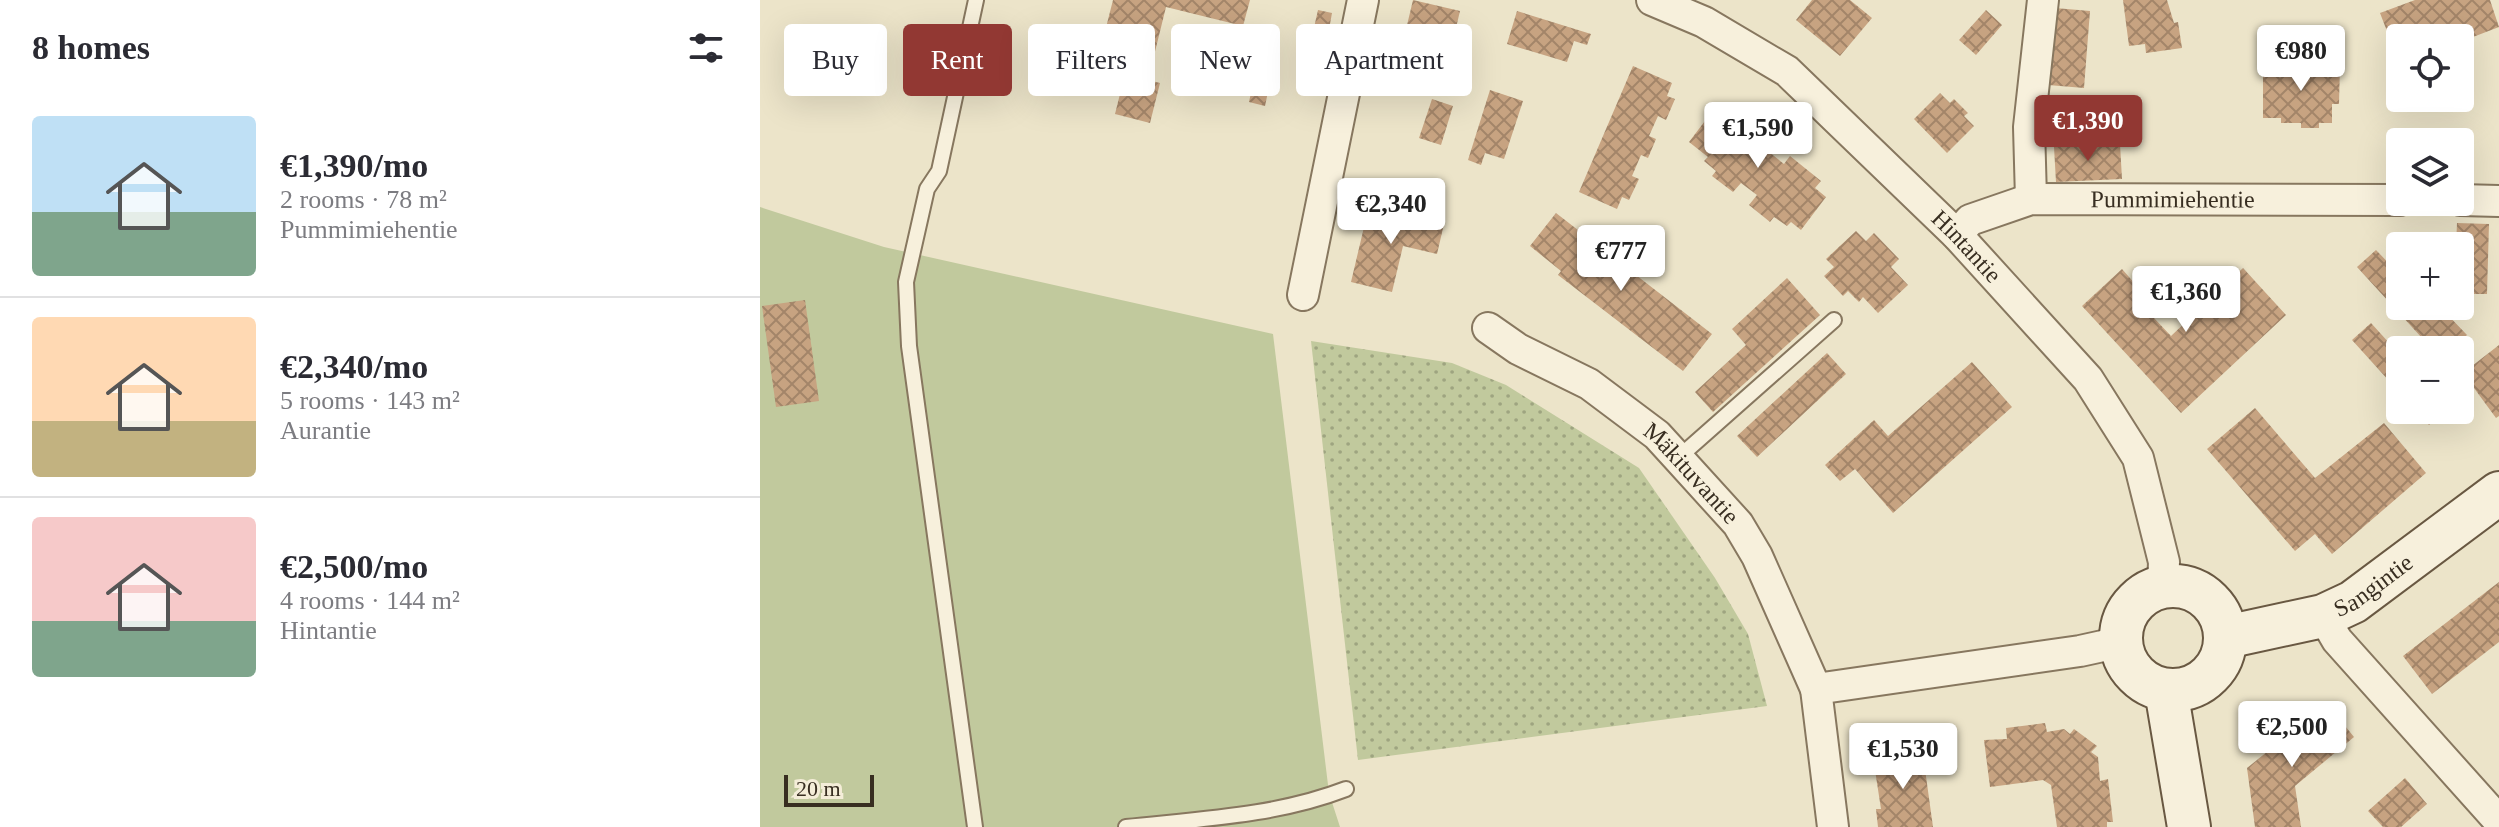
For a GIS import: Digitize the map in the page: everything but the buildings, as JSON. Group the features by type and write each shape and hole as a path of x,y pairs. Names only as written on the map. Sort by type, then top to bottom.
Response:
{"street":[{"path":"1303,295 1363,0"},
{"name":"Hintantie","path":"1652,0 1704,22 1787,71 1957,235 2088,379 2138,458 2164,562 2163,586"},
{"path":"2031,199 2029,127 2043,0"},
{"name":"Pummimiehentie","path":"1957,235 1970,220 2031,199 2386,200"},
{"path":"2474,200 2499,201"},
{"name":"Mäkituvantie","path":"1488,328 1518,349 1589,384 1657,435 1738,524 1757,556 1816,689 1833,827"},
{"name":"Sangintie","path":"2226,637 2323,616 2353,602 2499,493"},
{"path":"2163,586 2189,587 2205,596 2223,619 2226,637 2221,661 2210,676 2185,689 2166,690 2149,685 2135,674 2125,660 2121,642 2124,621 2132,605 2146,593 2163,586"},
{"path":"2323,616 2337,640 2499,821"},
{"path":"1816,689 2048,656 2121,642"},
{"path":"2166,690 2189,827"}],"lane":[{"path":"975,827 909,346 906,282 927,189 939,171 976,0"},
{"path":"1678,458 1834,320"},
{"path":"1126,827 1268,811 1313,802 1346,789"}],"green space":[{"path":"760,207 884,247 1273,334 1329,793 1340,827 760,827"},
{"path":"1311,341 1452,363 1506,385 1639,468 1715,578 1748,634 1767,706 1358,760"}]}
